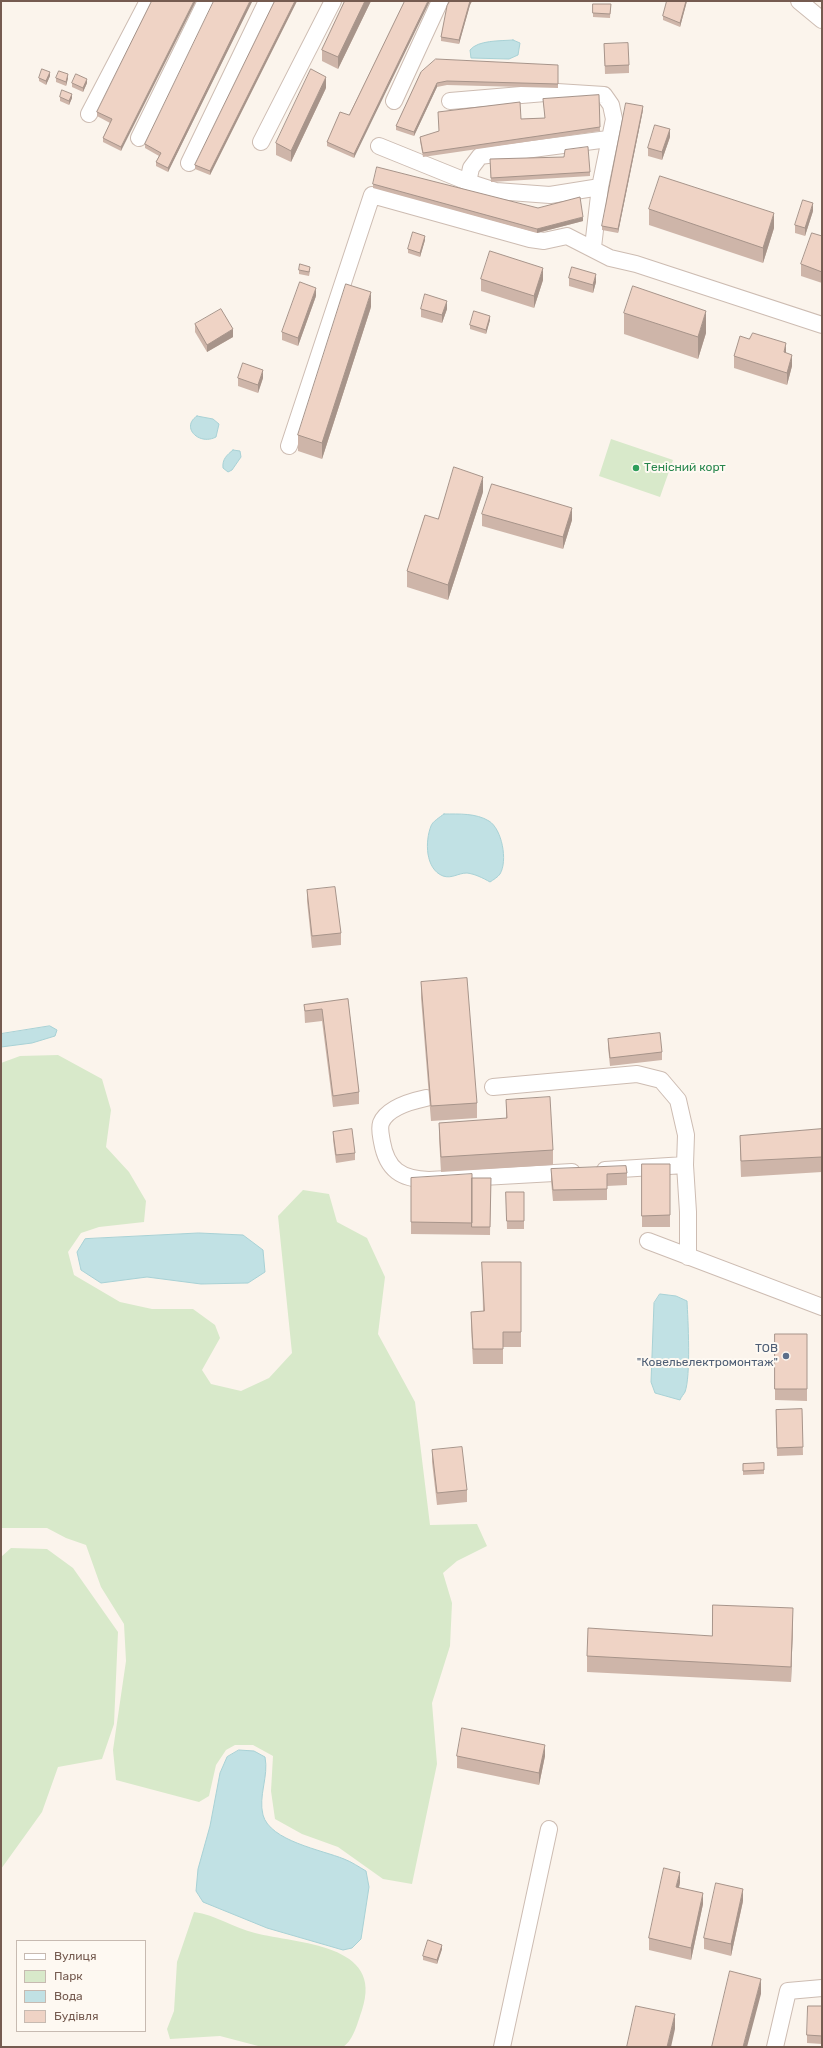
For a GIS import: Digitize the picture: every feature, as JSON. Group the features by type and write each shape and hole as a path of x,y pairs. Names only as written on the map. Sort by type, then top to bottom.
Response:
{"lane":[{"path":"90,114 148,1"},
{"path":"139,138 206,1"},
{"path":"189,162 267,1"},
{"path":"261,142 333,1"},
{"path":"394,100 440,1"},
{"path":"799,1 822,20"},
{"path":"450,101 557,92 604,95 611,105 614,119 608,138 600,187 593,248"},
{"path":"468,182 471,168 480,156 608,138"},
{"path":"379,146 468,182 496,191 532,195 550,195 600,187"},
{"path":"289,446 372,195 544,242 567,236 610,258 636,264 822,325"},
{"path":"493,1087 637,1074 660,1080 678,1100 686,1135 685,1165 688,1212 688,1258"},
{"path":"426,1098 407,1102 390,1112 381,1123 380,1134 384,1152 391,1166 401,1175 412,1180 685,1165"},
{"path":"648,1241 688,1258 822,1307"},
{"path":"502,2047 549,1829"},
{"path":"775,2047 788,1991 822,1988"}],"green space":[{"name":"Тенісний корт","path":"611,439 673,460 660,497 599,476"},
{"path":"58,1055 102,1079 111,1110 106,1147 129,1172 146,1201 144,1222 99,1227 81,1233 68,1252 74,1275 120,1302 152,1309 193,1309 215,1325 220,1338 202,1370 211,1384 241,1391 269,1378 292,1353 278,1216 303,1190 329,1194 337,1222 367,1238 385,1277 378,1334 415,1402 430,1525 477,1524 487,1546 457,1561 443,1573 452,1603 450,1646 432,1703 437,1764 412,1884 383,1879 338,1847 302,1834 275,1819 271,1791 273,1756 253,1745 235,1745 226,1750 216,1765 209,1796 199,1802 116,1780 113,1750 126,1661 124,1624 101,1587 86,1545 66,1538 47,1528 1,1528 1,1063 20,1056"},
{"path":"11,1548 47,1549 73,1568 118,1632 114,1724 102,1759 58,1767 42,1812 1,1869 1,1557"},
{"path":"194,1912 210,1916 255,1933 333,1950 349,1959 361,1971 366,1988 362,2010 357,2025 347,2044 343,2047 262,2047 220,2036 170,2039 167,2029 174,2011 177,1962"}],"water":[{"path":"513,40 520,43 518,55 509,59 471,58 470,50 478,44"},
{"path":"197,416 213,419 219,424 216,437 203,439 194,434 190,425 192,420"},
{"path":"233,450 240,451 241,457 232,470 228,472 223,468 223,462"},
{"path":"444,814 473,815 484,818 494,825 500,838 503,854 502,868 497,877 490,882 473,874 467,873 446,877 437,872 430,861 427,847 431,826"},
{"path":"50,1026 57,1030 55,1036 32,1043 1,1047 1,1034"},
{"path":"199,1233 243,1235 263,1250 265,1272 248,1283 201,1284 147,1277 101,1283 81,1270 77,1252 85,1239"},
{"path":"660,1294 676,1296 687,1301 689,1347 688,1374 685,1392 680,1400 655,1393 651,1382 654,1303"},
{"path":"239,1750 254,1751 265,1757 266,1771 262,1793 263,1815 268,1824 276,1832 298,1843 347,1860 366,1871 369,1887 361,1939 352,1948 343,1950 267,1928 203,1902 196,1891 198,1869 210,1826 220,1773 227,1757"}],"building":[{"path":"152,1 194,1 121,147 103,138 112,119 97,112"},
{"path":"214,1 250,1 168,168 156,162 161,153 145,144"},
{"path":"275,1 295,1 210,171 195,165"},
{"path":"345,1 365,1 338,57 322,50"},
{"path":"405,1 428,1 354,154 327,142 340,112 349,115"},
{"path":"450,1 470,1 459,40 441,37 447,6"},
{"path":"667,1 686,1 680,23 663,16"},
{"path":"593,4 611,4 610,14 593,13"},
{"path":"628,43 629,65 605,66 604,44"},
{"path":"436,59 558,65 558,84 447,81 437,83 414,132 396,126 421,72"},
{"path":"42,69 50,72 46,81 39,78"},
{"path":"311,69 326,77 291,151 276,143"},
{"path":"59,71 68,74 66,82 56,78"},
{"path":"76,74 87,79 83,88 72,83"},
{"path":"62,90 72,94 69,101 60,97"},
{"path":"599,95 600,127 423,153 420,137 439,131 438,112 520,102 521,119 545,118 543,99"},
{"path":"626,103 643,106 618,229 602,226"},
{"path":"655,125 670,129 662,152 648,148"},
{"path":"588,147 590,172 491,178 490,159 564,157 565,150"},
{"path":"377,167 538,208 580,197 583,217 537,229 373,184"},
{"path":"660,176 774,213 763,248 649,209"},
{"path":"803,200 813,203 805,228 795,225"},
{"path":"413,232 425,236 420,253 408,249"},
{"path":"812,233 822,236 822,272 801,264"},
{"path":"490,251 543,268 534,296 481,279"},
{"path":"300,264 310,267 309,272 299,270"},
{"path":"572,267 596,274 593,285 569,278"},
{"path":"300,282 316,288 298,338 282,332"},
{"path":"346,284 371,292 322,443 298,435"},
{"path":"633,286 706,311 698,337 624,313"},
{"path":"425,294 447,301 442,315 421,309"},
{"path":"221,309 233,329 207,345 195,324"},
{"path":"474,311 490,316 486,330 470,325"},
{"path":"753,333 786,343 784,352 792,355 787,373 734,356 740,336 749,339"},
{"path":"243,363 263,370 258,385 238,378"},
{"path":"454,467 483,477 448,585 407,571 425,515 438,519"},
{"path":"492,484 572,508 563,537 482,514"},
{"path":"335,887 341,933 312,936 307,890"},
{"path":"467,978 477,1103 431,1106 421,982"},
{"path":"348,999 359,1092 333,1096 322,1009 305,1011 304,1005"},
{"path":"660,1033 662,1052 610,1058 608,1039"},
{"path":"550,1097 553,1150 441,1157 439,1123 507,1118 506,1100"},
{"path":"352,1129 355,1153 336,1155 333,1132"},
{"path":"822,1129 822,1157 741,1161 740,1136"},
{"path":"642,1164 670,1164 670,1215 642,1216"},
{"path":"626,1166 627,1173 607,1174 607,1189 553,1190 551,1169"},
{"path":"472,1174 472,1223 411,1222 411,1178"},
{"path":"472,1178 491,1178 490,1227 472,1227"},
{"path":"506,1192 524,1192 524,1221 507,1221"},
{"path":"482,1262 521,1262 521,1332 503,1332 503,1349 473,1349 471,1312 484,1311"},
{"path":"775,1334 807,1334 807,1389 775,1389"},
{"path":"802,1409 803,1447 777,1448 776,1410"},
{"path":"462,1447 467,1490 437,1493 432,1450"},
{"path":"764,1463 764,1470 743,1471 743,1464"},
{"path":"713,1605 793,1608 791,1667 587,1656 588,1628 712,1636"},
{"path":"462,1728 545,1745 539,1773 457,1756"},
{"path":"664,1868 680,1872 676,1887 703,1893 691,1948 649,1938"},
{"path":"716,1883 743,1889 731,1944 704,1938"},
{"path":"428,1940 442,1945 437,1960 423,1956"},
{"path":"730,1971 761,1979 743,2047 712,2047"},
{"path":"636,2006 675,2014 667,2047 627,2047"},
{"path":"808,2006 822,2006 822,2036 807,2035"}],"place":[{"name":"Тенісний корт","path":"636,468"},
{"name":"ТОВ \"Ковельелектромонтаж\"","path":"786,1356"}]}
